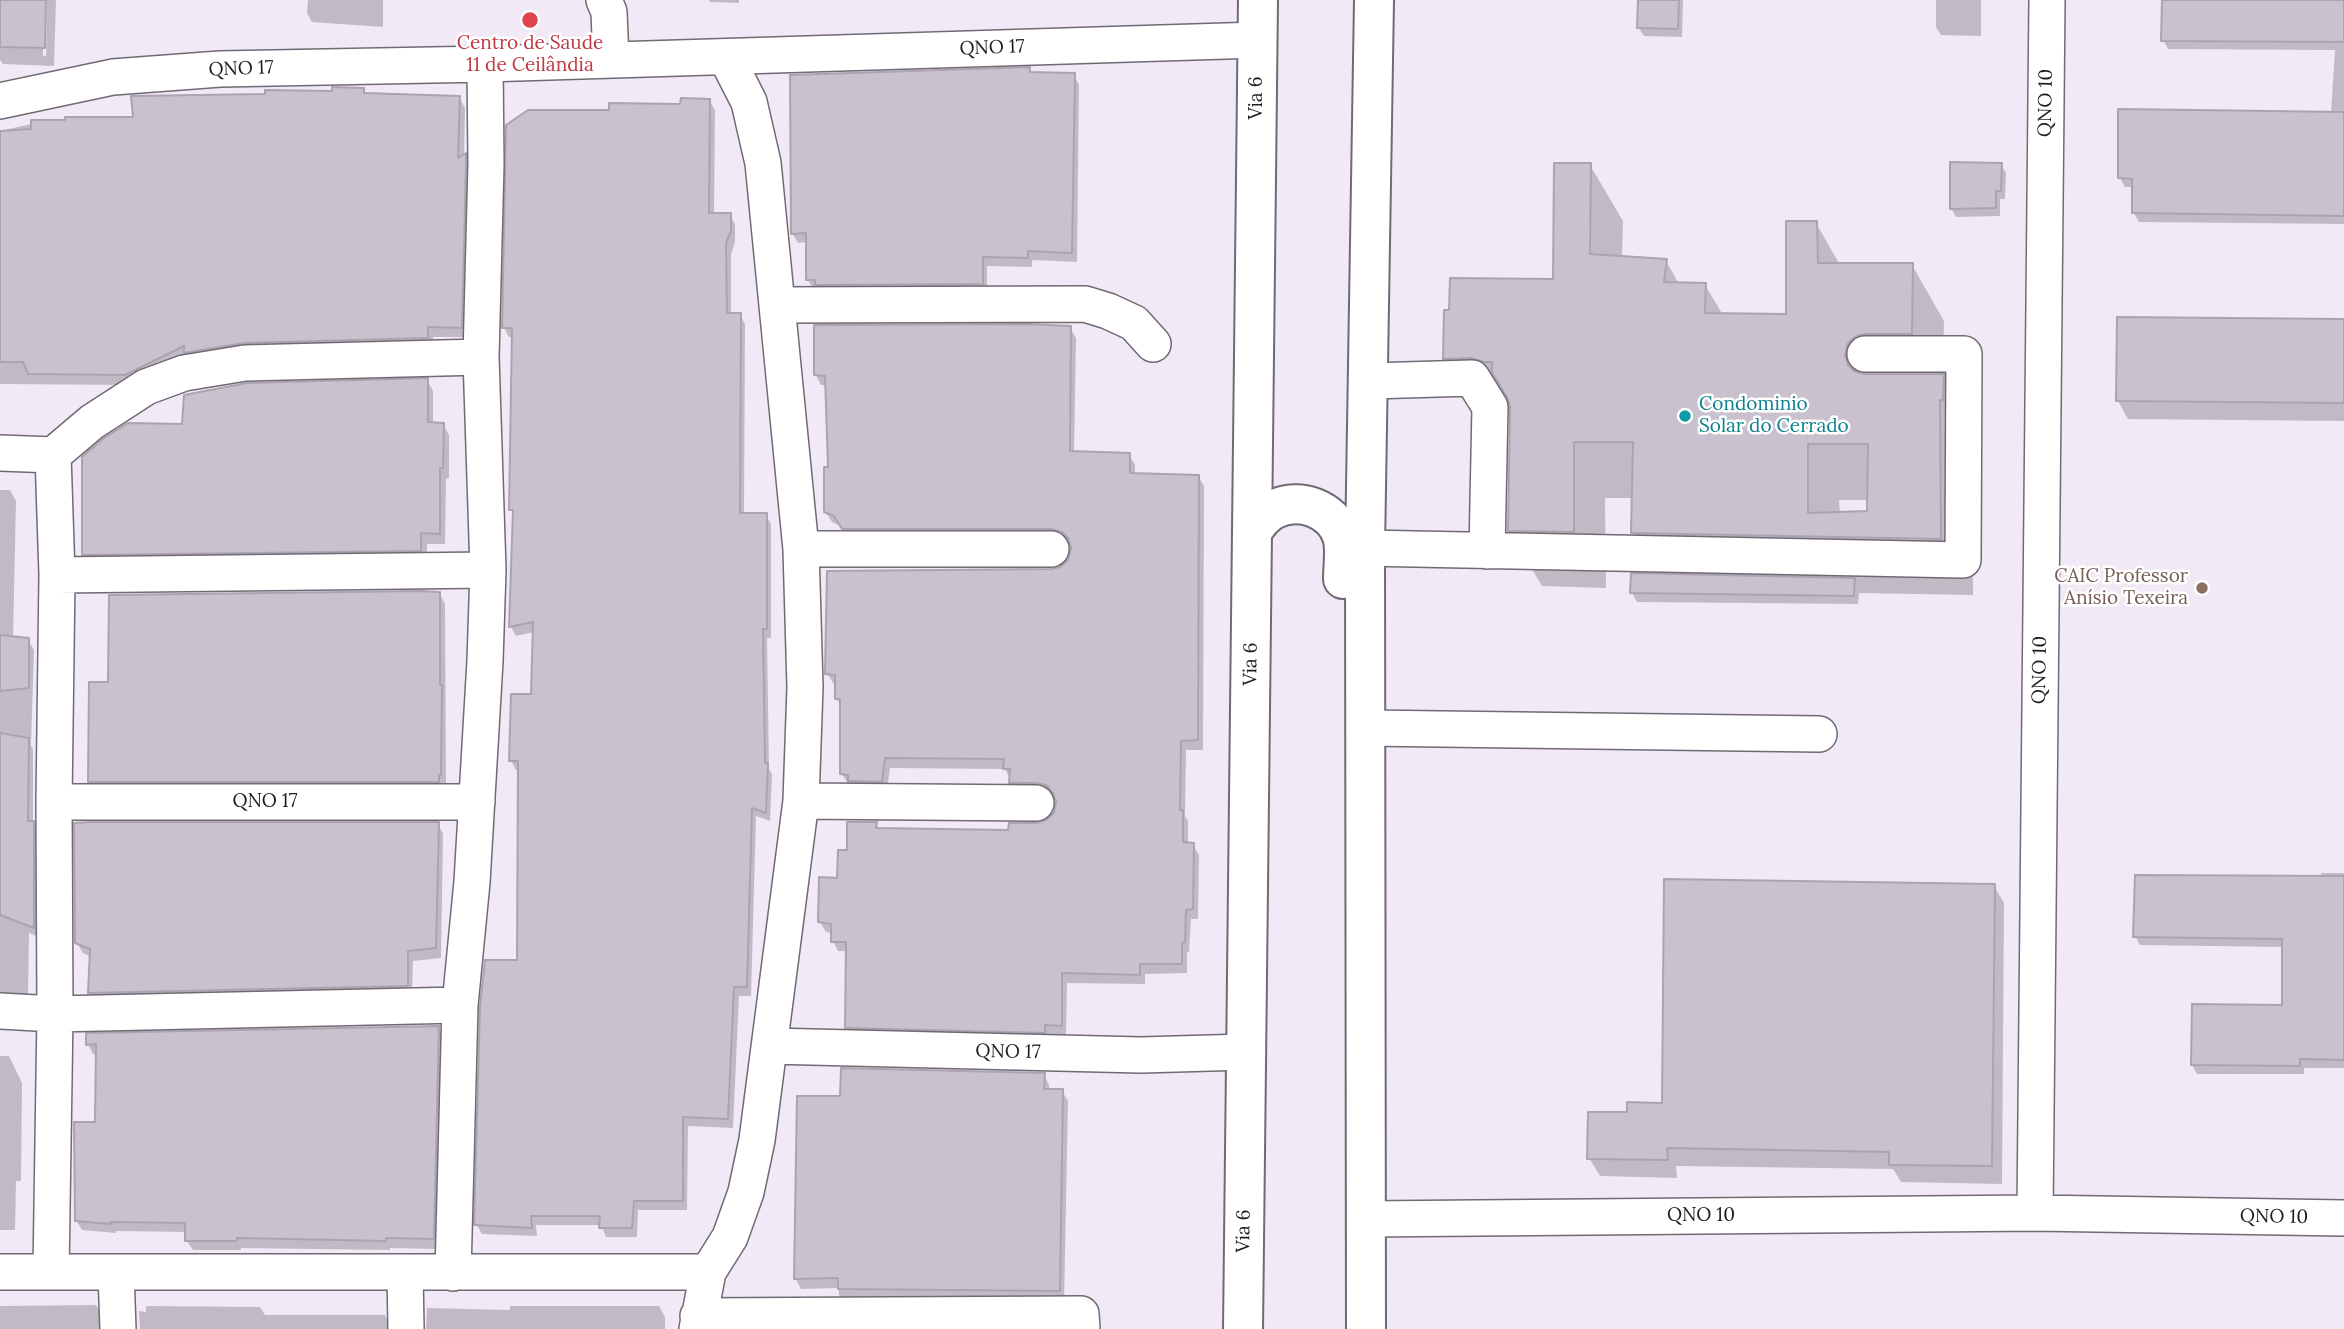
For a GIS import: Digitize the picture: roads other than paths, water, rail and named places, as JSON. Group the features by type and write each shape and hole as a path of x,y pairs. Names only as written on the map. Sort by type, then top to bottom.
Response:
{"main road":[{"name":"Via 6","path":"1243,1329 1258,0"},
{"path":"1366,1329 1365,548 1370,381 1374,0"},
{"path":"1252,532 1261,519 1274,509 1290,504 1307,505 1319,509 1329,517 1343,538 1340,762 1367,904"}],"street":[{"path":"604,0 608,12 611,60"},
{"name":"QNO 10","path":"2035,1213 2047,0"},
{"name":"QNO 17","path":"0,101 113,77 220,69 485,64 1258,40"},
{"path":"726,57 749,102 763,163 801,549 805,687 801,801 757,1140 746,1192 730,1237 708,1272 697,1323 933,1322 1081,1314 1082,1329"},
{"path":"453,1273 460,1005 469,937 488,570 481,356 486,164 485,64"},
{"path":"779,305 1086,304 1134,323 1153,344"},
{"path":"1365,548 1963,560 1964,354 1865,354"},
{"path":"0,453 53,455 92,422 146,387 184,373 244,363 481,356"},
{"path":"1370,381 1472,378 1490,407 1487,551"},
{"path":"51,1272 57,575 53,455"},
{"path":"801,549 1051,549"},
{"path":"57,575 488,570"},
{"path":"1366,728 1819,734"},
{"path":"801,801 1036,803"},
{"name":"QNO 17","path":"54,802 477,803"},
{"path":"0,1011 55,1014 460,1005"},
{"name":"QNO 17","path":"770,1046 1141,1055 1246,1052"},
{"name":"QNO 10","path":"1366,1219 2035,1213 2344,1218"},
{"path":"0,1272 708,1272"},
{"path":"116,1272 118,1329"},
{"path":"405,1272 405,1329"}],"place":[{"name":"Centro de Saude 11 de Ceilândia","path":"530,20"},
{"name":"Condominio Solar do Cerrado","path":"1685,416"},
{"name":"CAIC Professor Anísio Texeira","path":"2202,588"}]}
